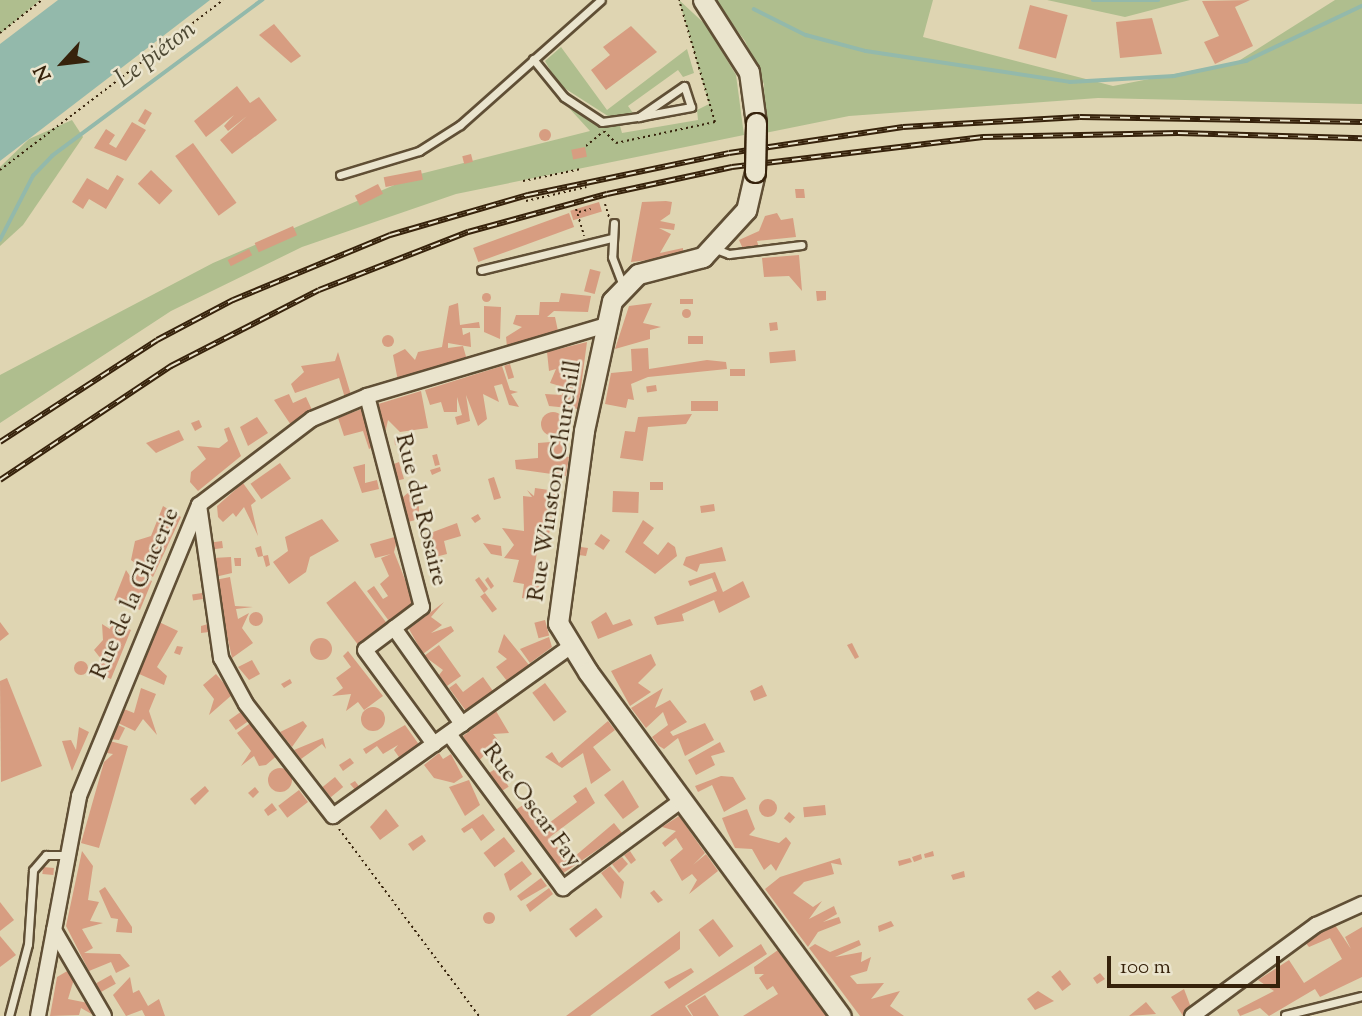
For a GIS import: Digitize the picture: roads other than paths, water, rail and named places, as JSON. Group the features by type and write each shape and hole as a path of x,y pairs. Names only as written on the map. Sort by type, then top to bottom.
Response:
{"main road":[{"path":"623,286 638,274 686,266 711,248 747,210 755,172 756,123 748,72 703,0"},
{"name":"Rue Winston Churchill","path":"623,286 606,325 557,600 570,647 841,1016"}],"street":[{"name":"Rue de la Glacerie","path":"38,1016 68,855 100,735 200,505 312,419 368,396 606,325"},
{"name":"Rue du Rosaire","path":"368,396 422,607 365,650 434,744"},
{"path":"200,505 221,658 246,704 333,816 570,647"},
{"path":"394,628 462,724"},
{"name":"Rue Oscar Fay","path":"449,734 563,888 682,800"},
{"path":"1192,1016 1316,925 1362,904"},
{"path":"54,930 104,1016"}],"lane":[{"path":"340,175 419,151 460,125 601,0"},
{"path":"533,59 564,97 602,122 639,117 691,107 684,86 659,100 639,117"},
{"path":"612,221 611,238 623,286"},
{"path":"481,270 611,238"},
{"path":"711,248 729,254 801,245"},
{"path":"9,1016 28,944 33,870 46,855 68,855"},
{"path":"1285,1015 1362,996"}],"waterway":[{"name":"Le piéton","path":"0,240 33,176 52,156 262,0"},
{"path":"1093,0 1158,0"},
{"path":"754,9 806,35 866,51 1070,82 1174,76 1246,61 1362,6"}],"railway":[{"path":"0,442 157,340 233,300 390,235 528,195 729,153 903,127 1080,117 1362,122"},
{"path":"0,480 171,366 319,290 468,232 607,194 732,167 983,137 1178,133 1362,138"}]}
